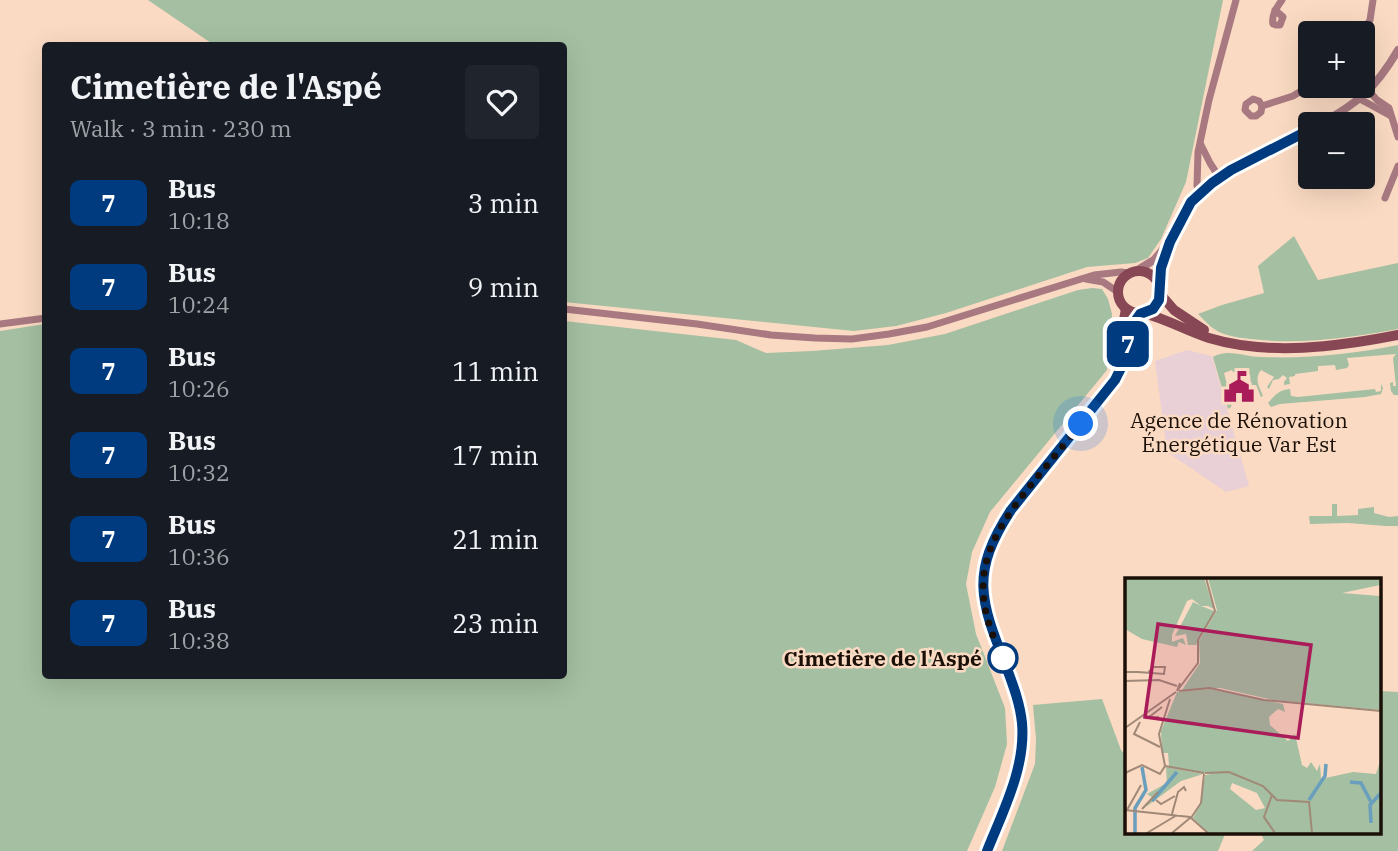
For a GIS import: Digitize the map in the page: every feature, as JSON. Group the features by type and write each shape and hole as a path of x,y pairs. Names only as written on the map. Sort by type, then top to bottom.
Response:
{"main road":[{"path":"1226,341 1174,310 1150,274 1143,271 1132,272 1121,281 1118,292 1126,309 1153,316 1209,338 1242,345 1317,347 1398,335"},
{"path":"987,851 1017,771 1023,738 1017,696 986,612 983,585 989,550 1011,510 1115,380 1133,324 1156,305 1160,290"},
{"path":"1126,309 1126,350"}],"street":[{"path":"1201,193 1197,186 1197,163 1209,100 1236,0"},
{"path":"1275,10 1282,0"},
{"path":"1369,21 1373,0"},
{"path":"1375,84 1398,50"},
{"path":"1262,106 1298,93"},
{"path":"1375,98 1389,108 1398,137"},
{"path":"1342,112 1360,99 1392,116"},
{"path":"1160,290 1161,268 1170,242 1191,202 1219,177 1298,136"},
{"path":"1201,144 1219,177"},
{"path":"1385,198 1398,166"},
{"path":"567,309 771,335 852,339 927,327 1085,278 1106,273 1132,272 1154,260 1170,242"},
{"path":"1085,278 1103,282 1118,292"},
{"path":"0,324 42,319"}],"shaded area":[{"path":"1187,350 1212,356 1249,486 1226,492 1167,452 1155,361"}],"green space":[{"path":"148,0 1223,0 1186,182 1161,239 1148,258 1135,263 1087,267 946,313 896,326 854,331 567,302 567,42 210,42"},
{"path":"1294,236 1318,280 1398,263 1398,329 1325,340 1270,341 1223,333 1198,314 1264,293 1258,266"},
{"path":"1102,289 1108,299 1112,314 1107,370 990,512 972,552 966,584 976,634 1005,708 1007,744 995,787 967,851 0,851 0,331 42,324 42,679 567,679 567,321 736,340 766,353 812,351 888,345 945,334 1078,290"},
{"path":"1398,345 1398,395 1391,391 1390,383 1393,382 1393,386 1396,386 1393,358 1396,354 1347,358 1347,368 1336,370 1335,365 1318,366 1318,371 1289,377 1290,384 1284,385 1287,378 1283,375 1273,380 1269,389 1267,387 1274,377 1261,370 1258,380 1263,396 1261,397 1256,385 1251,385 1247,371 1239,373 1232,370 1224,373 1232,403 1228,409 1213,357 1225,353 1261,357 1313,356"},
{"path":"1381,384 1383,388 1381,394 1365,397 1271,407 1268,403 1278,393 1290,389 1291,396 1298,397 1375,389 1376,392 1381,391"},
{"path":"1332,504 1337,504 1337,516 1358,515 1358,509 1374,507 1374,513 1389,517 1398,516 1398,526 1310,524 1309,516 1332,516"},
{"path":"1380,691 1398,692 1398,851 1252,851 1264,840 1261,834 1380,834"},
{"name":"Cimetière de l'Aspé","path":"1102,699 1125,755 1125,834 1225,834 1218,851 1002,851 1035,764 1033,705"}],"bus line":[{"name":"7","path":"987,851 1017,771 1023,738 1017,696 986,612 983,585 989,550 1011,510 1115,380 1133,324 1140,314 1153,309 1159,300 1161,268 1170,242 1191,202 1231,170 1298,136"}],"place":[{"name":"Agence de Rénovation Énergétique Var Est","path":"1239,387"},
{"name":"Cimetière de l'Aspé","path":"1003,658"}],"route":[{"path":"1003,658 986,612 983,590 984,567 989,550 1011,510 1081,424"}]}
